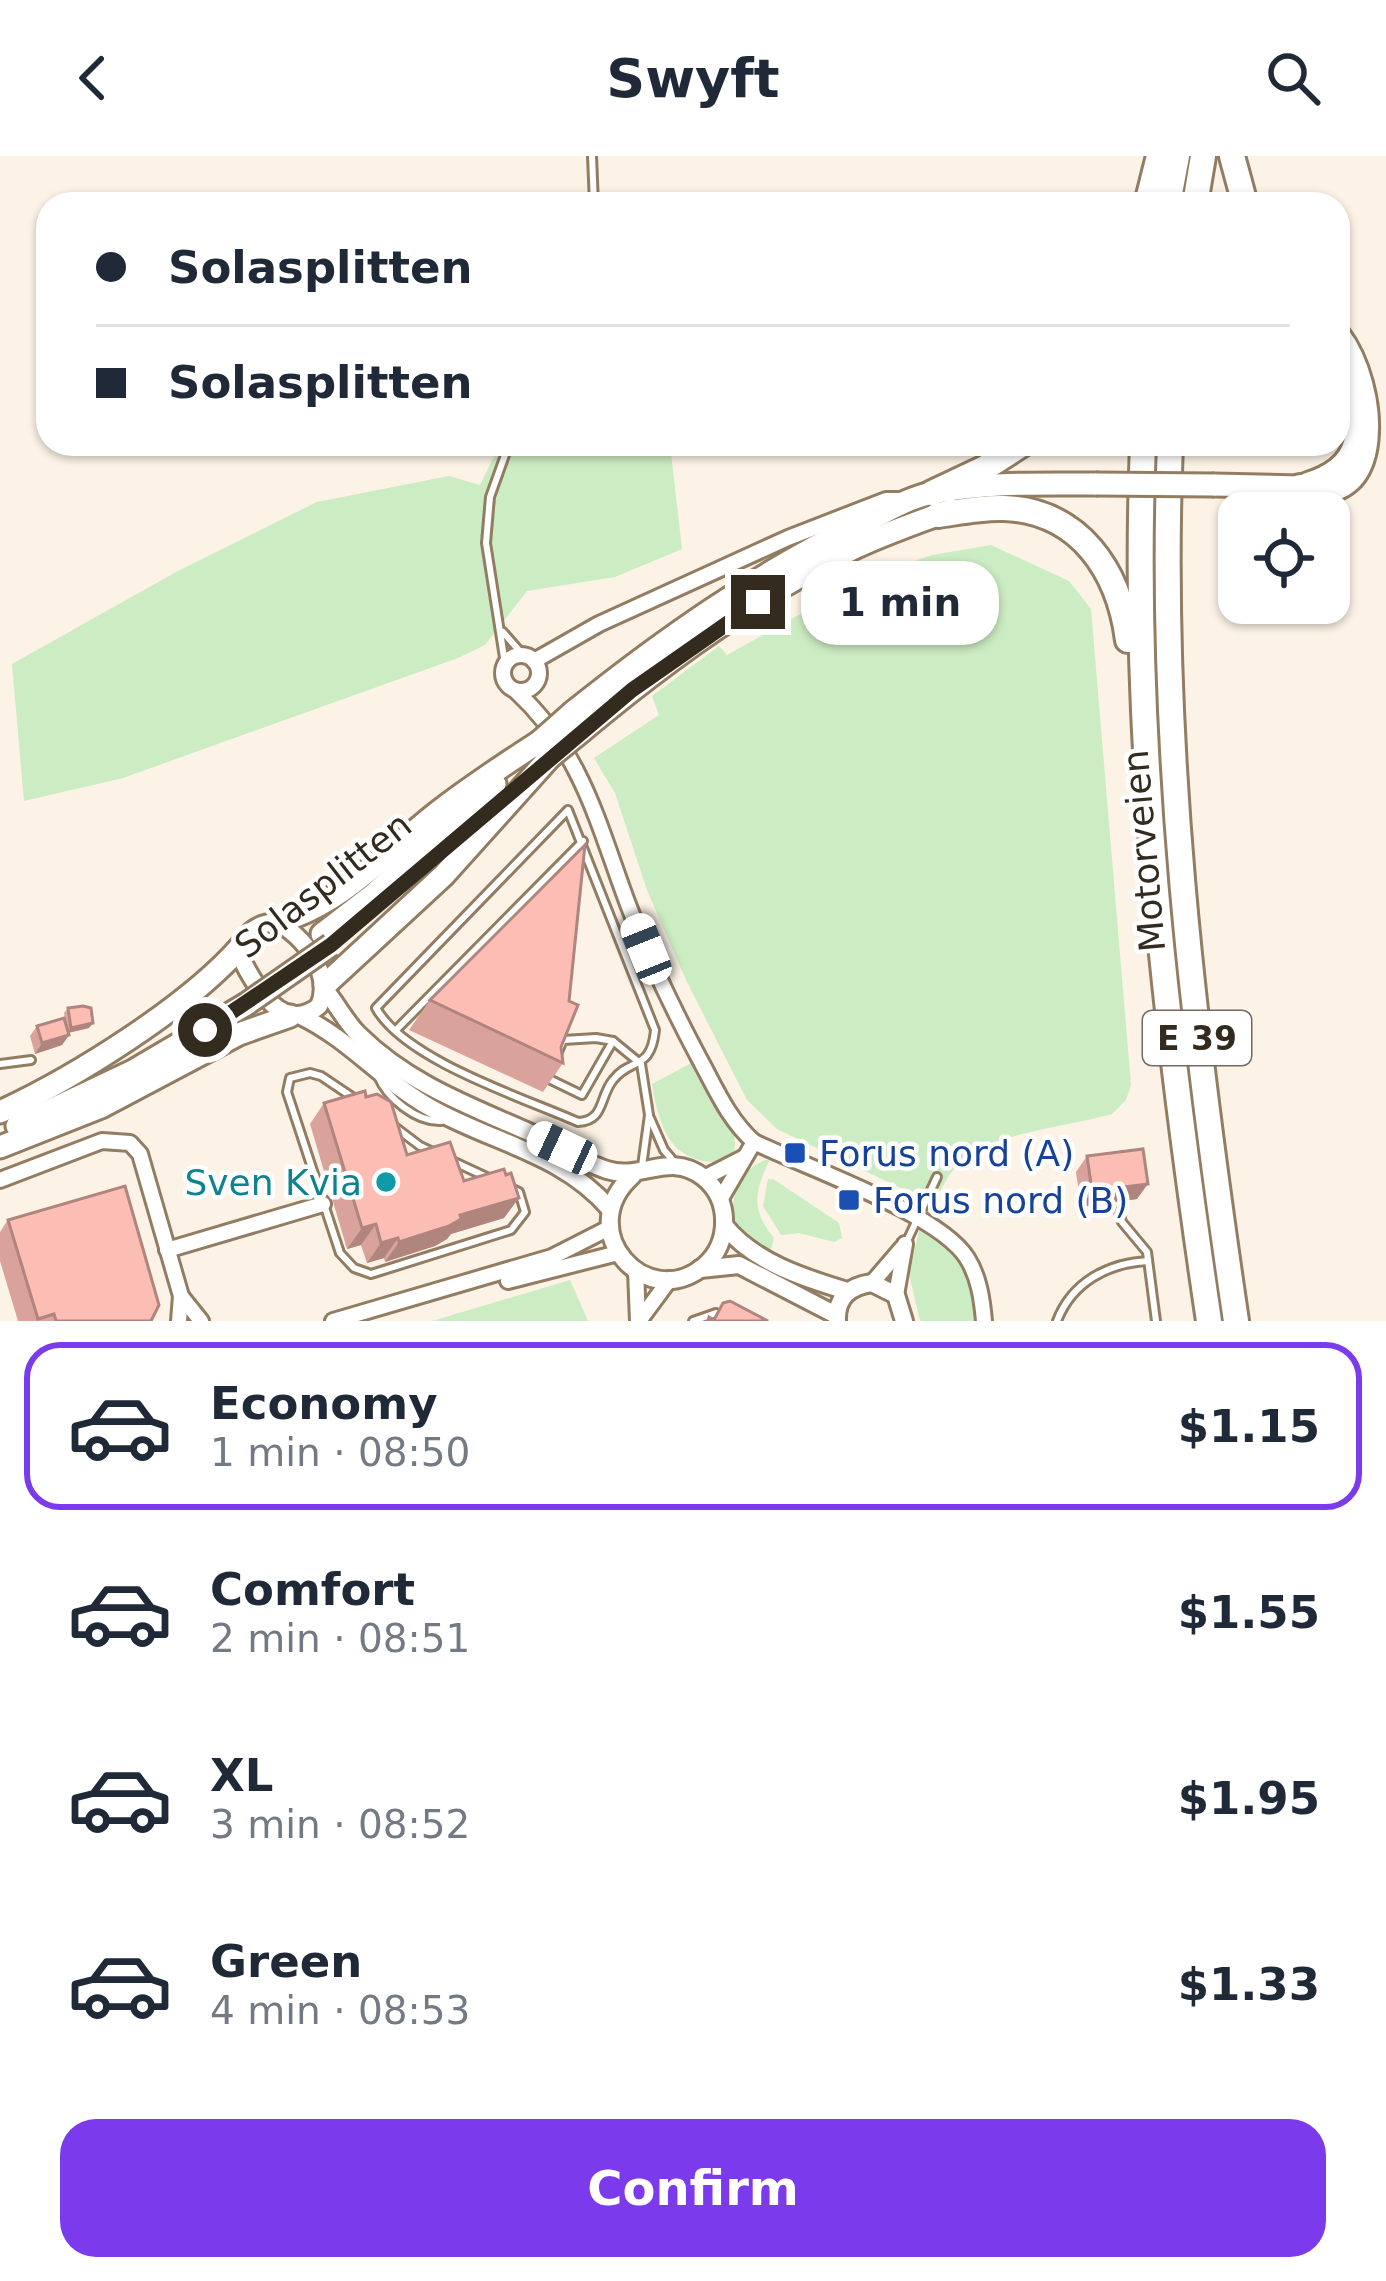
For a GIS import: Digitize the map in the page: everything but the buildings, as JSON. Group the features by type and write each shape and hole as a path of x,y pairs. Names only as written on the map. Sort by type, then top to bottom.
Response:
{"highway":[{"path":"1151,192 1160,156"},
{"path":"1170,192 1177,156"},
{"path":"1197,192 1203,156"},
{"path":"1232,156 1242,192"},
{"path":"325,988 444,875 545,750 688,625 782,565 927,503 974,501 1043,485 1300,487 1322,492 1349,485 1362,472 1374,443 1368,391 1350,358"},
{"path":"1350,406 1357,421 1350,454"},
{"path":"578,721 787,584 863,544 1004,456"},
{"name":"Motorveien","path":"1143,456 1143,694 1165,984 1209,1321"},
{"name":"Motorveien","path":"1169,456 1168,664 1176,819 1198,1042 1236,1321"},
{"name":"E 39","path":"1168,475 1175,456"},
{"path":"1300,487 1337,472 1349,456"},
{"name":"E 39","path":"927,503 1018,509 1045,516 1084,539 1116,586 1143,694"},
{"path":"276,922 304,914 440,810 545,750"},
{"name":"Solasplitten","path":"0,1133 133,1071 241,999 326,939 545,750"},
{"path":"0,1116 171,1008 216,973 243,944"},
{"name":"Solasplitten","path":"0,1116 128,1058 241,999"},
{"path":"0,1147 101,1107 253,1028 296,1016"}],"street":[{"path":"927,503 886,500 813,527 528,658 512,657 503,677 541,712 588,791 638,931 728,1112 754,1142 950,1238 967,1258 979,1284 984,1321"},
{"path":"528,658 538,670 541,712"},
{"path":"516,691 537,681"},
{"path":"699,1269 719,1246 724,1225 720,1200 704,1178 677,1165 636,1173 584,1160 465,1107 413,1078 354,1031 294,935 276,922 254,928 243,944 245,968 272,1005 332,1032 377,1073 454,1120 560,1166 588,1184 610,1218 618,1252 636,1271 670,1279 699,1269 739,1265 836,1318 847,1292"},
{"path":"296,1016 319,1006 325,988"},
{"path":"216,1050 290,1026 320,1032 347,1048"},
{"path":"0,1180 102,1141 130,1143 140,1154 163,1252 181,1296 202,1321"},
{"path":"720,1200 754,1142"},
{"path":"704,1178 742,1158"},
{"path":"332,1321 552,1257 610,1218 618,1190 636,1173"},
{"path":"163,1252 323,1204"},
{"path":"724,1225 747,1250 847,1292 872,1283 905,1244"},
{"path":"905,1244 896,1294 905,1320"},
{"path":"364,1321 618,1252"},
{"path":"636,1271 639,1321"},
{"path":"639,1321 670,1279"},
{"path":"872,1283 896,1294"},
{"path":"179,1321 181,1296"}],"lane":[{"path":"592,156 594,192"},
{"path":"505,456 490,497 487,542 505,664"},
{"path":"503,632 528,658"},
{"path":"568,810 583,841 652,1016 654,1044 640,1064 616,1076 597,1116 578,1122 471,1078 396,1030 376,1008 568,810"},
{"path":"396,1030 583,841"},
{"path":"613,1041 582,1095 548,1078 563,1040 613,1041 640,1064 649,1115 647,1152 636,1173"},
{"path":"0,1064 31,1060"},
{"path":"301,1074 321,1076 421,1146 508,1184 519,1192 525,1212 511,1230 371,1274 354,1268 340,1253 323,1204 287,1092 290,1078 301,1074"},
{"path":"649,1115 664,1150 677,1165"},
{"path":"905,1244 937,1177"},
{"path":"1119,1212 1142,1243 1156,1321"},
{"path":"1057,1321 1061,1309 1085,1282 1103,1270 1124,1262 1148,1261"},
{"path":"693,1321 716,1313 732,1321"}],"green space":[{"path":"494,456 671,456 682,549 615,577 527,591 485,645 458,658 123,778 24,801 12,664 176,572 317,502 449,476 480,485"},
{"path":"991,545 1069,581 1091,609 1131,1085 1126,1100 1112,1114 1014,1136 979,1149 947,1178 934,1204 777,1129 747,1100 686,980 647,890 615,793 594,758 659,715 652,696 719,646 727,655 859,581 932,555"},
{"path":"693,1062 732,1129 735,1148 723,1160 702,1161 682,1152 669,1139 659,1116 652,1084"},
{"path":"770,1159 757,1200 761,1218 774,1238 770,1253 742,1233 733,1208 743,1177"},
{"path":"768,1179 839,1223 842,1238 834,1242 799,1233 781,1235 763,1206"},
{"path":"920,1227 945,1244 962,1265 977,1321 920,1321 909,1274"},
{"path":"570,1280 588,1321 432,1321"}],"place":[{"name":"Forus nord (A)","path":"795,1153"},
{"name":"Sven Kvia","path":"386,1182"},
{"name":"Forus nord (B)","path":"849,1200"}],"route":[{"path":"205,1030 331,945 632,690 758,602"}]}
